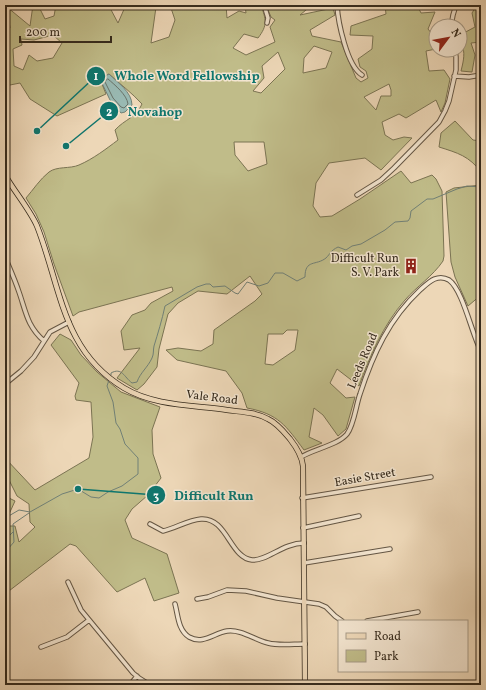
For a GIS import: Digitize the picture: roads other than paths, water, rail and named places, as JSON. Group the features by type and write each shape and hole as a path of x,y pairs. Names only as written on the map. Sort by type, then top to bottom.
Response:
{"main road":[{"name":"Vale Road","path":"5,175 36,225 69,322 85,352 107,375 123,387 140,395 163,402 243,412 262,416 273,422 283,431 294,445 301,457 303,466 302,498 305,602 305,685"}],"street":[{"path":"264,5 268,18 267,23"},
{"path":"337,5 341,31 355,69 362,75"},
{"path":"452,18 456,5"},
{"path":"357,195 381,180 439,122 449,101 456,58"},
{"path":"454,76 470,77 481,75"},
{"path":"5,257 31,326 35,333 44,341"},
{"name":"Leeds Road","path":"301,457 340,440 346,434 351,427 359,396 382,339 411,298 432,280 441,278 450,282 456,288 481,352"},
{"path":"5,384 21,371 34,357 53,329 69,322"},
{"name":"Easie Street","path":"302,498 432,476"},
{"path":"303,528 360,516"},
{"path":"150,524 163,531 197,520 208,520 221,528 242,556 252,560 263,558 293,544 304,544"},
{"path":"304,563 390,549"},
{"path":"68,582 79,606 89,620 137,676 150,685"},
{"path":"196,599 208,597 232,589 246,591 277,598 323,605 341,620"},
{"path":"175,604 181,628 185,634 193,639 203,640 227,631 234,631 267,643 305,644"},
{"path":"372,620 418,612"},
{"path":"41,647 71,635 89,620"},
{"path":"130,685 137,676"}],"water":[{"path":"109,74 130,96 132,105 125,112 121,113 110,100 100,79"}],"waterway":[{"path":"111,375 111,373 118,371 132,383 137,382 153,356 154,346 165,306 197,287 206,284 210,284 213,287 225,286 238,294 247,282 259,286 268,283 275,273 283,273 297,281 305,277 305,271 309,265 326,258 338,247 346,250 352,246 361,244 385,230 395,222 408,221 411,211 427,199 433,199 467,186 481,187"},
{"path":"5,514 7,517 19,510 30,512 62,494 78,489 91,497 99,498 122,486 138,474 138,458 125,444 120,429 116,423 113,402 107,386 109,380"},
{"path":"5,557 7,550 14,542 13,524 29,513"},
{"path":"5,534 10,535 13,532"}],"place":[{"name":"Whole Word Fellowship","path":"37,131"},
{"name":"Novahop","path":"66,146"},
{"name":"Difficult Run S. V. Park","path":"411,266"},
{"name":"Difficult Run","path":"78,489"}]}
